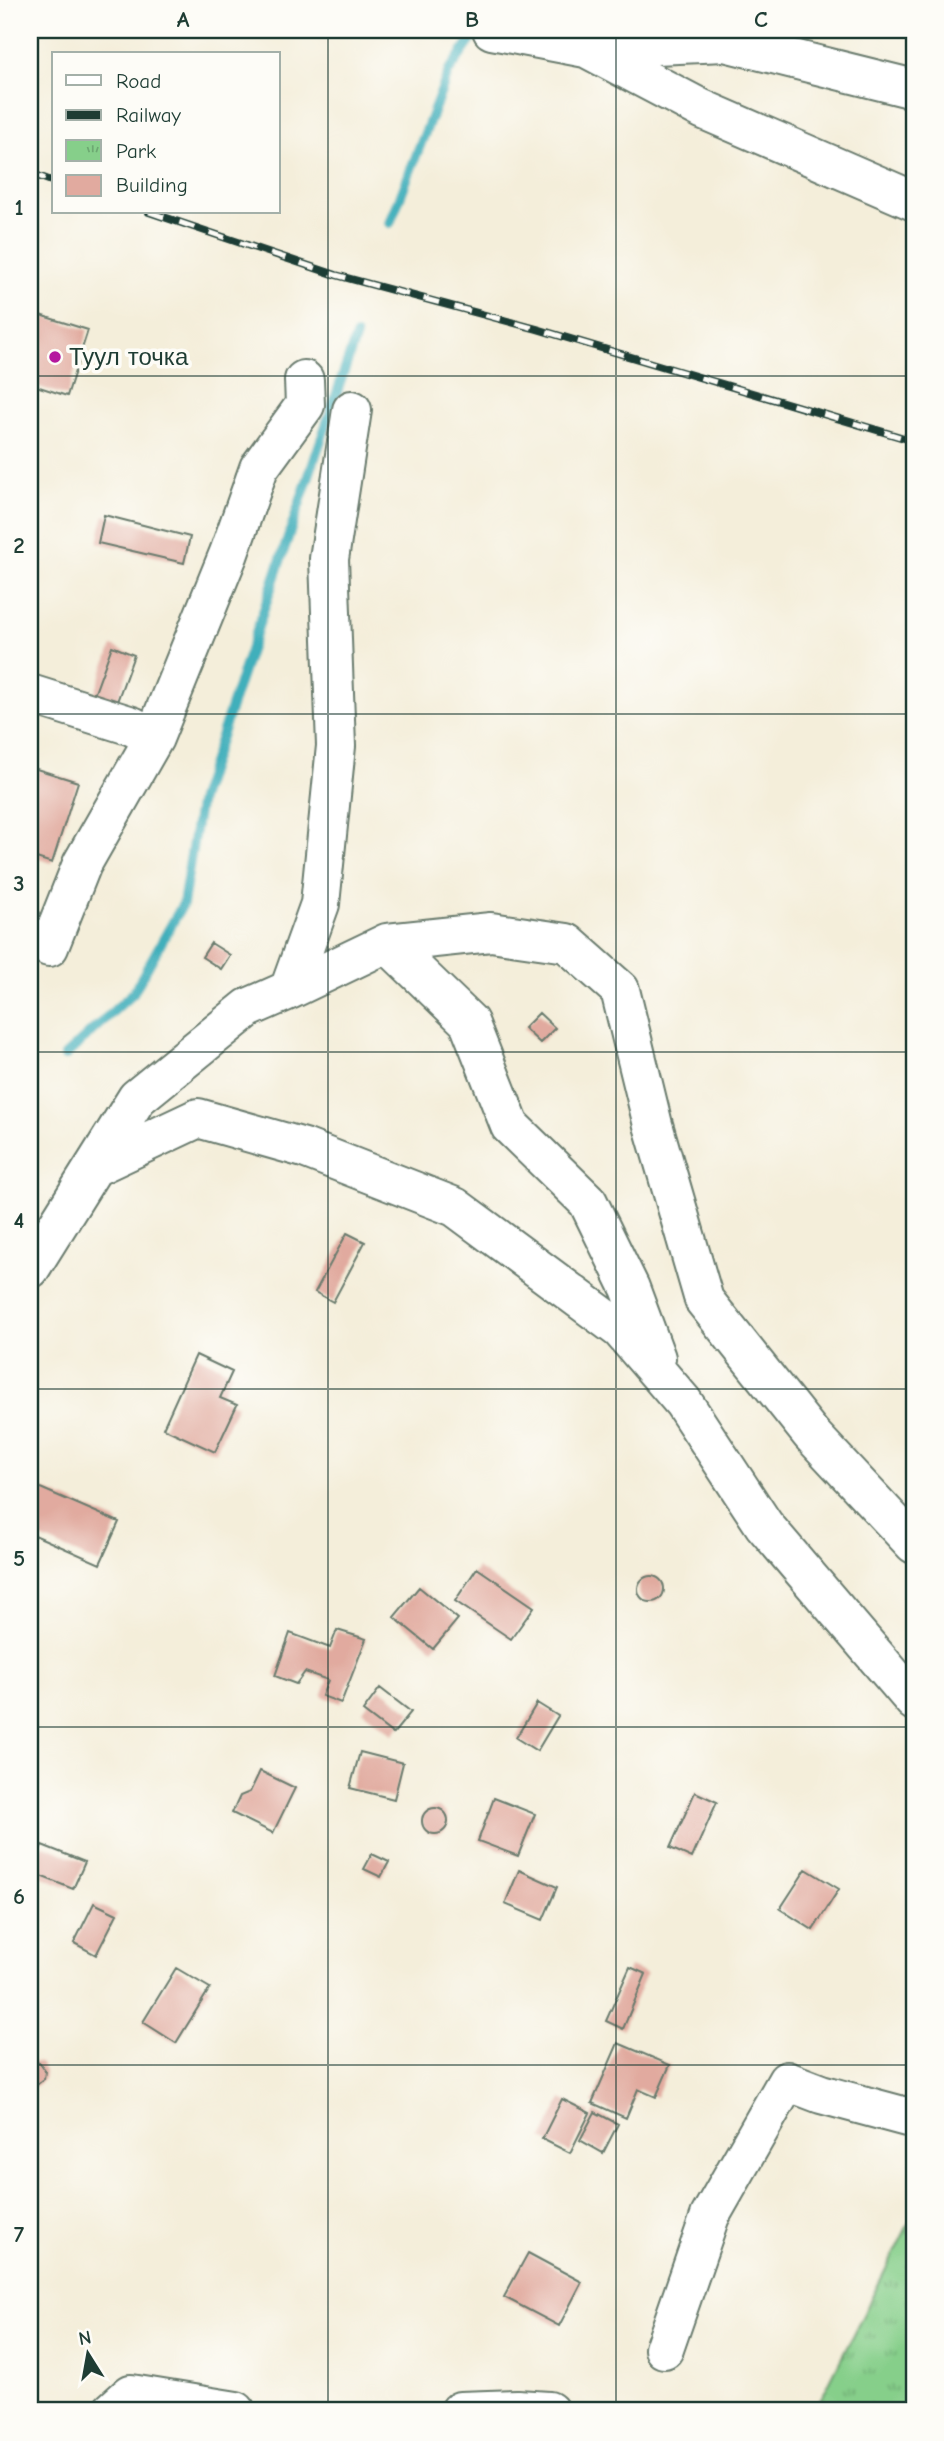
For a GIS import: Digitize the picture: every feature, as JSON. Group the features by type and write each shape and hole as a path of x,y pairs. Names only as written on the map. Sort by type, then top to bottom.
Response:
{"street":[{"path":"495,30 586,48 725,42 914,89"},
{"path":"586,48 702,109 914,201"},
{"path":"36,948 154,738 203,618 259,468 305,405 304,380"},
{"path":"289,990 320,904 335,746 329,559 352,410"},
{"path":"30,694 132,726 154,738"},
{"path":"30,1269 137,1098 248,1008 387,943 491,932 567,943 620,990 653,1125 704,1300 811,1434 914,1544"},
{"path":"387,943 469,1022 510,1126 588,1202 630,1288 664,1381"},
{"path":"94,1167 198,1118 304,1148 455,1207 621,1331 683,1402 764,1525 914,1701"},
{"path":"664,2349 710,2216 787,2081 821,2094 914,2119"},
{"path":"112,2411 131,2394 236,2411"},
{"path":"460,2411 549,2411"}],"green space":[{"path":"914,2213 914,2411 815,2411"}],"building":[{"name":"Туул точка","path":"30,312 88,330 67,396 30,384"},
{"path":"104,515 190,537 184,563 98,543"},
{"path":"112,646 134,655 115,707 93,698"},
{"path":"30,767 78,782 52,863 30,856"},
{"path":"211,943 230,955 221,969 202,957"},
{"path":"539,1013 555,1028 540,1043 524,1028"},
{"path":"347,1233 365,1242 333,1302 315,1292"},
{"path":"196,1355 232,1372 220,1398 237,1405 215,1452 163,1428"},
{"path":"38,1487 119,1522 100,1564 30,1533 30,1506"},
{"path":"477,1568 534,1607 511,1639 455,1601"},
{"path":"651,1576 660,1580 664,1589 660,1598 651,1602 642,1598 638,1589 642,1580"},
{"path":"419,1587 458,1619 433,1649 394,1617"},
{"path":"337,1630 366,1639 341,1703 322,1696 328,1680 305,1672 296,1684 275,1676 290,1633 330,1648"},
{"path":"380,1688 411,1712 393,1734 363,1711"},
{"path":"537,1703 558,1716 537,1751 516,1738"},
{"path":"360,1752 403,1763 394,1799 350,1788"},
{"path":"260,1771 295,1788 273,1833 232,1813 240,1796 250,1792"},
{"path":"695,1792 717,1802 692,1858 670,1848"},
{"path":"494,1798 535,1814 518,1856 478,1841"},
{"path":"435,1808 444,1812 448,1821 444,1830 435,1834 426,1830 422,1821 426,1812"},
{"path":"42,1845 85,1862 73,1889 30,1872"},
{"path":"372,1854 389,1862 381,1877 364,1869"},
{"path":"806,1869 839,1889 813,1930 780,1909"},
{"path":"519,1870 557,1887 543,1920 505,1904"},
{"path":"94,1903 117,1914 96,1955 74,1943"},
{"path":"630,1967 646,1974 623,2029 606,2021"},
{"path":"176,1968 210,1988 176,2043 143,2022"},
{"path":"618,2043 670,2065 656,2097 638,2089 626,2118 592,2103"},
{"path":"30,2062 40,2063 45,2071 44,2079 34,2087 30,2087"},
{"path":"562,2099 590,2113 570,2153 542,2139"},
{"path":"595,2112 618,2124 603,2153 580,2140"},
{"path":"528,2253 582,2282 559,2326 504,2297"}],"waterway":[{"path":"390,223 449,71 478,30"},
{"path":"65,1056 133,993 183,904 200,799 356,336"}],"railway":[{"path":"30,173 52,181"},
{"path":"155,214 336,275 537,329 914,441"}],"place":[{"name":"Туул точка","path":"55,357"}]}
